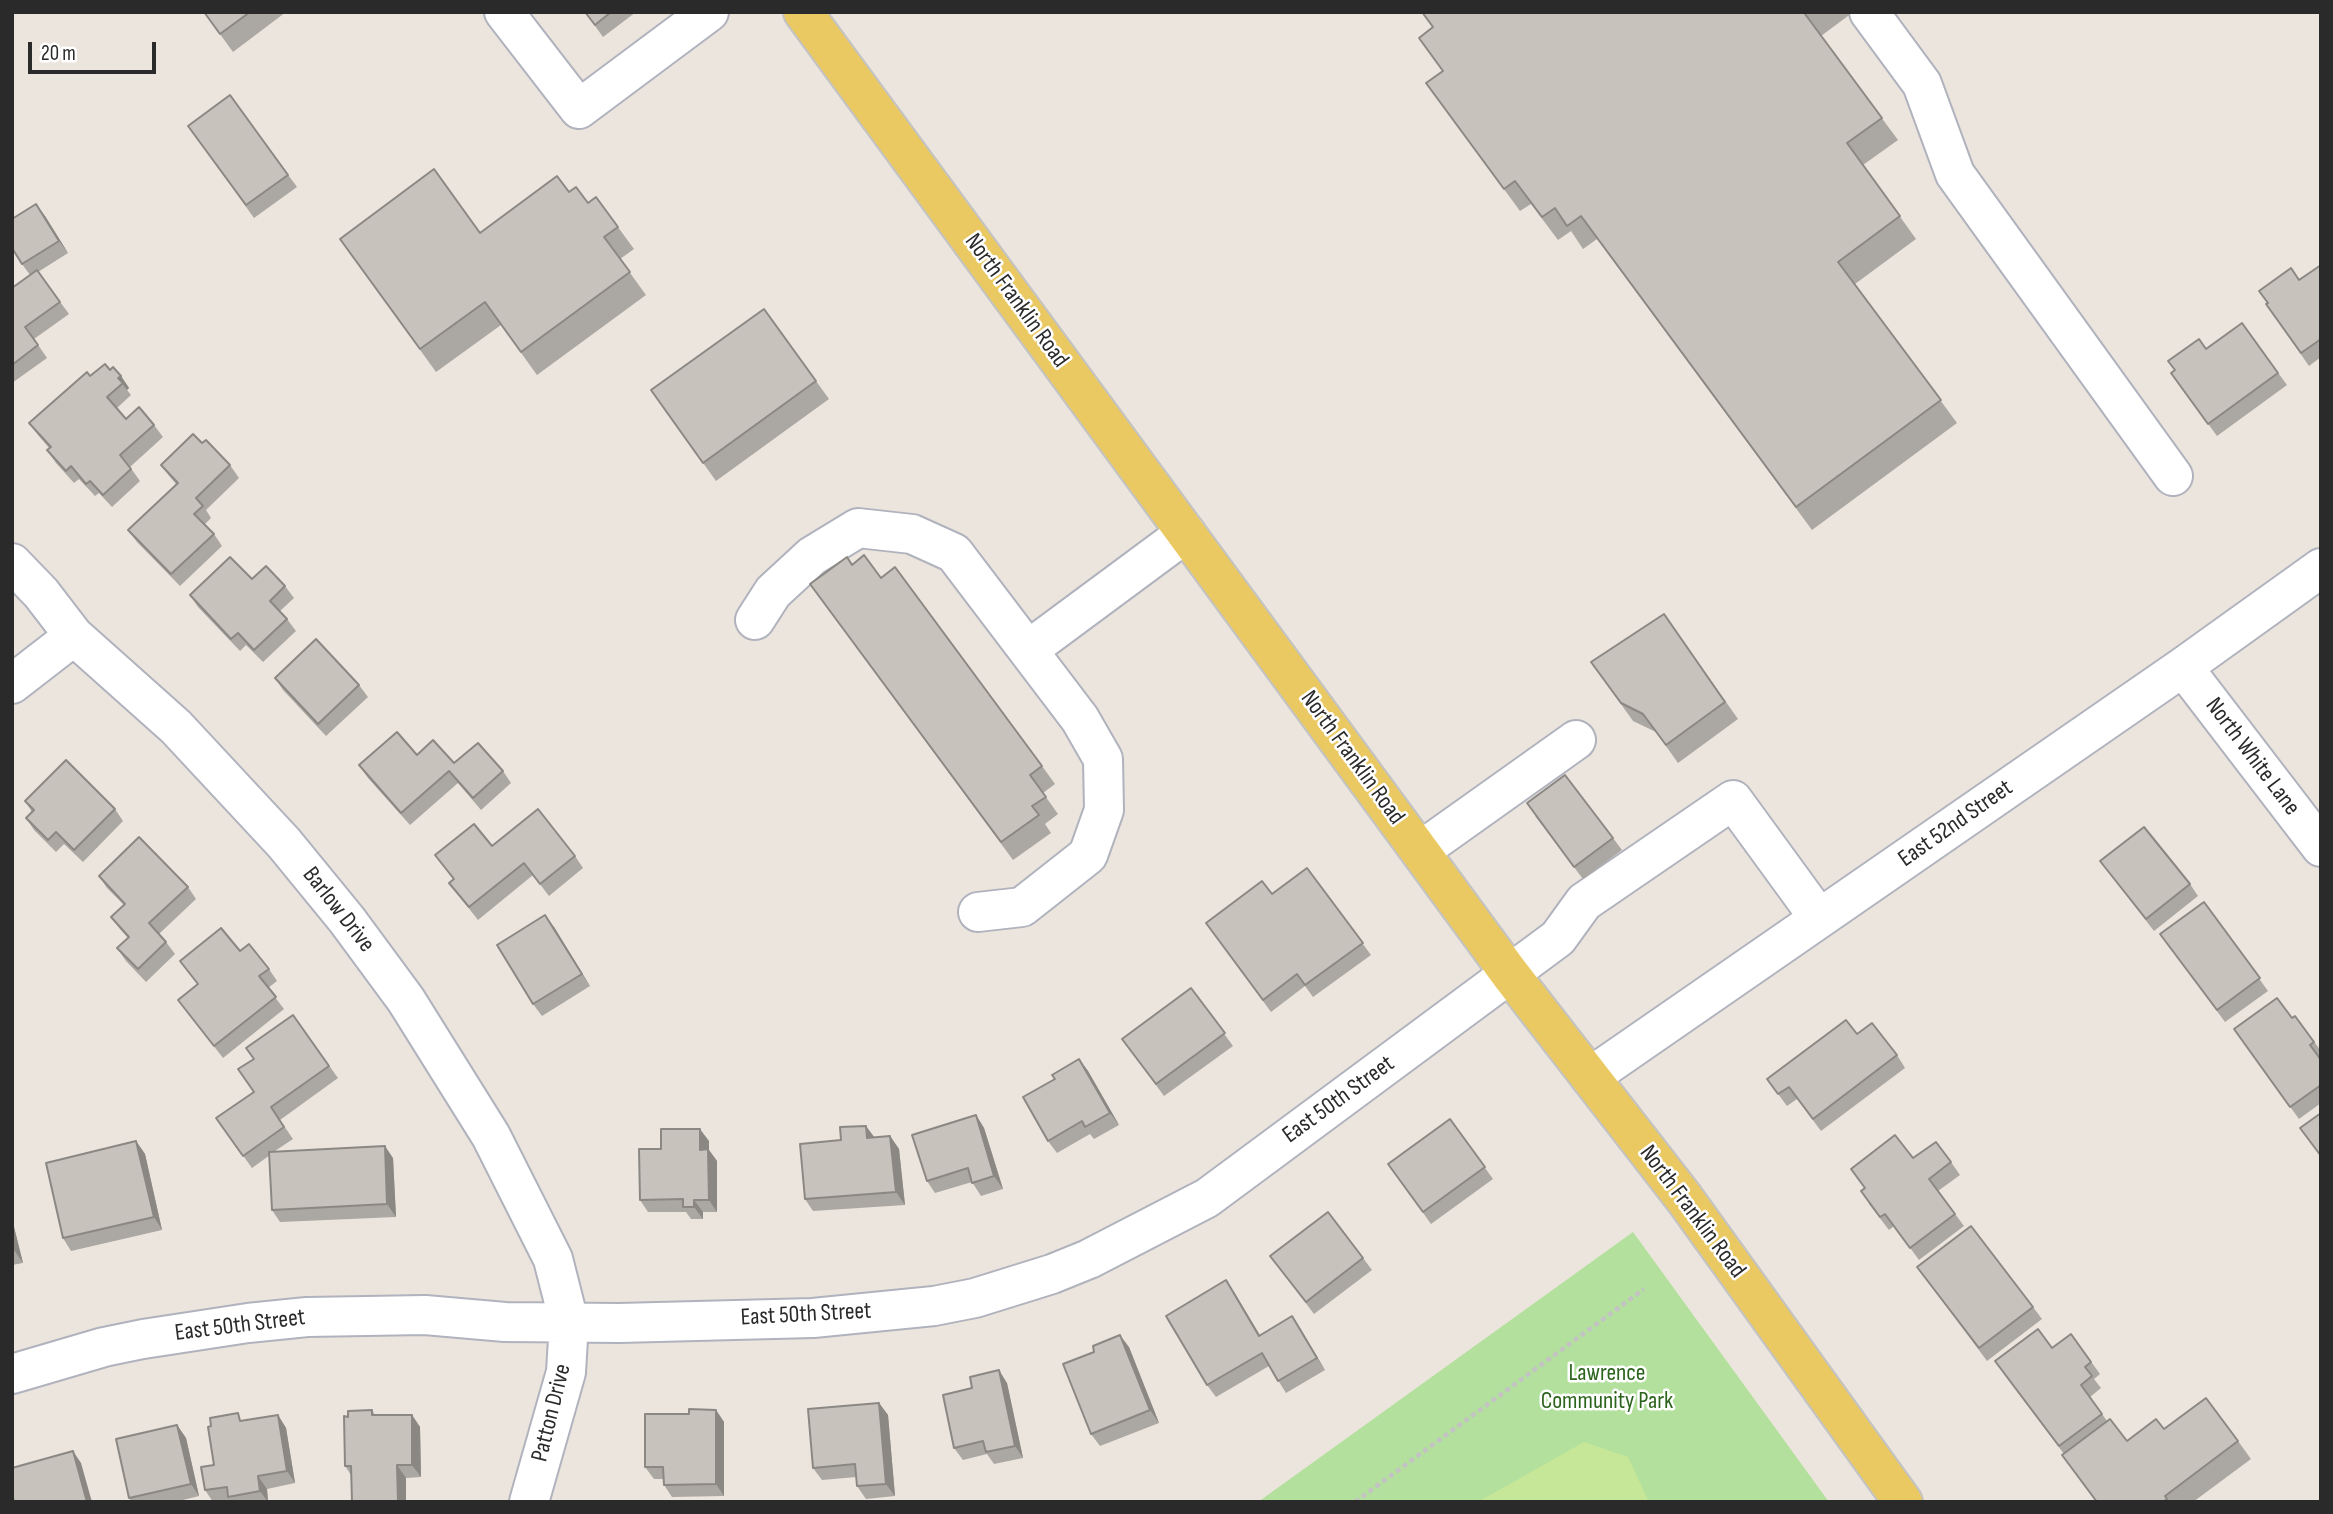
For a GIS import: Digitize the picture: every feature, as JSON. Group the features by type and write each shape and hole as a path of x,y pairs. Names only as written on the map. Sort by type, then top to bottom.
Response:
{"main road":[{"name":"North Franklin Road","path":"803,12 1510,974 1684,1198 1903,1502"}],"street":[{"path":"504,12 579,109 686,19"},
{"path":"1869,12 1922,83 1955,174 2173,476"},
{"path":"755,620 773,592 812,556 858,528 912,534 954,553 1080,719 1103,759 1104,810 1088,855 1022,907 978,912"},
{"path":"1028,650 1186,533"},
{"name":"Barlow Drive","path":"12,563 41,593 74,636 176,727 251,805 323,890 391,979 463,1090 518,1187 553,1259 569,1322"},
{"name":"East 52nd Street","path":"1590,1077 2183,667 2321,568"},
{"path":"12,684 74,636"},
{"name":"North White Lane","path":"2183,667 2321,847"},
{"path":"1420,851 1576,740"},
{"name":"East 50th Street","path":"12,1374 104,1347 144,1339 295,1318 425,1315 505,1322 813,1318 921,1307 975,1298 1052,1274 1089,1259 1207,1198 1558,938 1584,902 1733,800 1819,918"},
{"name":"Patton Drive","path":"529,1502 566,1372 569,1322"}],"path":[{"path":"1355,1502 1644,1289"}],"green space":[{"name":"Lawrence Community Park","path":"1633,1232 1829,1502 1258,1502"},
{"path":"1584,1442 1628,1457 1649,1502 1478,1502"}],"building":[{"path":"204,12 250,12 220,34"},
{"path":"585,12 611,12 595,25"},
{"path":"1422,12 1807,12 1805,14 1882,118 1847,143 1900,216 1838,262 1941,400 1796,507 1581,216 1567,226 1555,208 1542,217 1515,181 1504,189 1426,83 1443,71 1419,38 1433,27"},
{"path":"230,95 288,175 246,205 188,126"},
{"path":"434,169 480,233 557,176 569,192 576,187 588,203 596,197 618,227 604,237 630,272 521,352 485,302 420,349 340,239"},
{"path":"36,204 59,241 22,264 12,248 12,219"},
{"path":"2321,265 2321,339 2301,353 2259,291 2291,268 2299,280"},
{"path":"37,270 60,302 25,327 38,345 12,365 12,288"},
{"path":"764,309 816,381 703,463 651,390"},
{"path":"2242,323 2278,373 2208,424 2171,373 2175,370 2168,361 2199,339 2206,349"},
{"path":"105,364 110,370 113,367 123,383 107,397 126,419 139,407 154,425 120,455 131,469 103,495 90,481 86,484 71,466 66,471 47,450 51,447 29,423 87,372 90,376"},
{"path":"193,434 202,443 206,440 230,465 196,498 203,506 194,514 214,534 171,574 128,530 178,483 161,465"},
{"path":"864,555 881,578 895,567 1042,766 1030,775 1046,797 1032,806 1039,815 1001,842 810,584 847,557 852,565"},
{"path":"230,557 252,579 266,566 285,586 270,601 287,619 254,650 238,633 231,639 190,595"},
{"path":"1664,614 1725,702 1666,745 1643,714 1621,703 1591,662"},
{"path":"316,639 359,685 318,724 275,678"},
{"path":"397,732 417,755 433,740 454,763 478,743 503,771 473,798 449,771 401,813 359,765"},
{"path":"66,760 115,809 74,850 56,832 48,840 26,818 34,810 25,801"},
{"path":"1565,775 1613,838 1574,867 1527,803"},
{"path":"538,809 575,856 540,884 524,863 469,907 449,883 454,879 435,855 474,824 492,846"},
{"path":"2144,827 2190,884 2146,919 2100,861"},
{"path":"139,837 188,887 149,923 166,942 138,969 117,948 129,937 111,917 125,904 99,876"},
{"path":"1307,868 1363,943 1305,985 1297,974 1263,1000 1206,923 1262,881 1272,894"},
{"path":"2204,902 2260,978 2217,1010 2160,934"},
{"path":"545,915 582,974 533,1004 497,945"},
{"path":"221,928 240,951 249,944 269,969 259,976 276,997 214,1046 178,1000 198,984 180,961"},
{"path":"1191,988 1225,1033 1156,1084 1122,1039"},
{"path":"2277,998 2292,1018 2295,1016 2314,1042 2310,1045 2321,1060 2321,1085 2290,1107 2234,1029"},
{"path":"293,1015 329,1066 271,1107 284,1127 243,1156 216,1118 254,1092 238,1069 254,1059 246,1048"},
{"path":"1846,1020 1857,1034 1872,1023 1897,1055 1813,1119 1789,1087 1778,1094 1767,1079"},
{"path":"1079,1059 1110,1113 1085,1127 1082,1121 1048,1141 1023,1097 1055,1079 1052,1075"},
{"path":"2321,1113 2321,1156 2300,1128"},
{"path":"976,1115 994,1176 972,1183 968,1168 927,1181 912,1135"},
{"path":"1450,1119 1485,1167 1423,1212 1388,1164"},
{"path":"866,1126 867,1138 890,1136 896,1192 805,1199 800,1144 841,1140 840,1127"},
{"path":"661,1129 700,1129 700,1150 708,1149 709,1200 694,1200 694,1207 683,1207 683,1199 640,1200 639,1149 661,1149"},
{"path":"1895,1135 1913,1158 1936,1142 1951,1162 1929,1179 1955,1214 1910,1248 1885,1214 1880,1217 1861,1191 1865,1188 1851,1169"},
{"path":"136,1141 154,1217 63,1238 46,1163"},
{"path":"385,1146 387,1204 272,1210 269,1152"},
{"path":"1328,1212 1363,1258 1306,1302 1270,1256"},
{"path":"1971,1226 2033,1307 1979,1348 1917,1267"},
{"path":"1226,1280 1259,1336 1292,1316 1317,1358 1278,1381 1262,1353 1207,1385 1166,1316"},
{"path":"2038,1329 2052,1348 2071,1334 2091,1362 2085,1367 2092,1376 2081,1385 2102,1414 2059,1446 1995,1361"},
{"path":"1120,1335 1150,1410 1091,1434 1063,1364 1094,1352 1093,1346"},
{"path":"999,1370 1015,1446 986,1452 983,1441 954,1448 943,1395 972,1388 970,1377"},
{"path":"2206,1398 2238,1441 2165,1496 2167,1499 2163,1502 2097,1502 2062,1455 2110,1419 2127,1441 2156,1419 2164,1429"},
{"path":"879,1403 886,1484 857,1486 855,1464 813,1468 808,1409"},
{"path":"689,1409 716,1410 716,1484 664,1485 663,1467 645,1467 645,1414 689,1414"},
{"path":"372,1410 372,1415 412,1415 412,1465 397,1465 398,1502 352,1502 351,1466 345,1466 344,1416 348,1417 348,1411"},
{"path":"238,1413 240,1421 278,1415 287,1471 258,1476 260,1491 228,1497 227,1487 205,1490 201,1467 214,1465 208,1427 211,1426 210,1418"},
{"path":"177,1425 191,1484 129,1498 116,1439"},
{"path":"73,1451 87,1502 14,1502 12,1468"}]}
